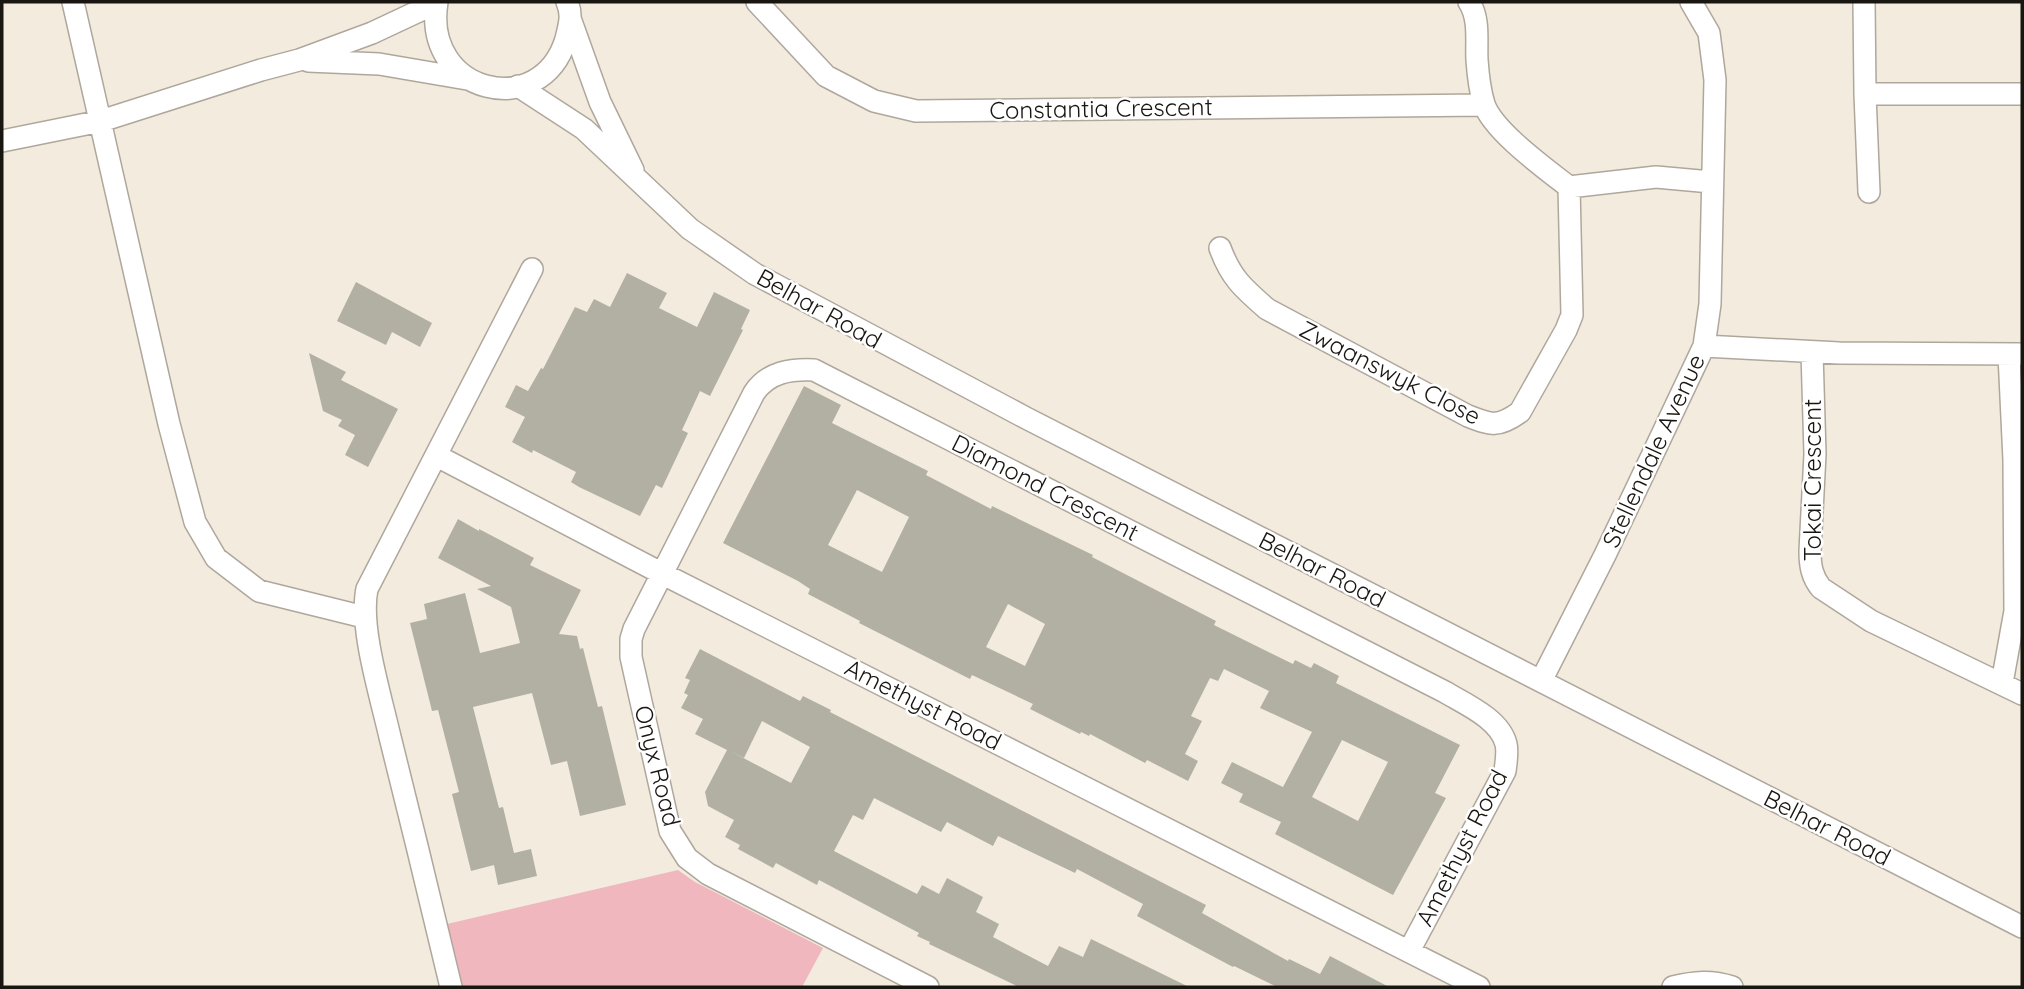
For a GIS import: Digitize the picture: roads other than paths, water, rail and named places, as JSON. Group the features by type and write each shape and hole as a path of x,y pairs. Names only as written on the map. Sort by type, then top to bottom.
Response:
{"street":[{"path":"73,2 169,424 195,522 216,558 259,591 364,617"},
{"path":"2,141 101,121 299,60 372,33 437,2"},
{"path":"437,2 434,24 439,46 450,65 467,79"},
{"name":"Constantia Crescent","path":"758,2 826,76 874,101 916,111 1484,105"},
{"path":"1469,2 1477,26 1477,63 1484,105 1525,152 1569,187 1656,177 1711,182"},
{"name":"Stellendale Avenue","path":"1541,681 1605,555 1704,346 1710,304 1715,79 1709,33 1690,2"},
{"path":"1864,2 1869,192"},
{"path":"299,60 379,64 467,79 492,88 518,86 535,80 561,56 569,11"},
{"name":"Belhar Road","path":"569,11 600,102 640,184"},
{"name":"Belhar Road","path":"518,86 584,129 690,229 755,274 830,316 2022,928"},
{"path":"1865,94 2022,94"},
{"name":"Zwaanswyk Close","path":"1220,248 1227,269 1245,290 1267,309 1490,425 1507,421 1520,412 1572,315 1569,187"},
{"path":"451,987 380,695 364,617 367,589 532,270"},
{"path":"1704,346 1812,352 2016,354 2015,611 2002,683"},
{"name":"Tokai Crescent","path":"1812,352 1815,454 1810,567 1816,581 1821,588 1871,621 2022,694"},
{"name":"Diamond Crescent","path":"661,573 758,387 775,374 814,370 1445,692 1477,711 1498,728 1506,743"},
{"name":"Amethyst Road","path":"437,456 661,573 1479,987"},
{"name":"Onyx Road","path":"661,573 634,629 631,648 670,831 687,858 708,874 928,987"},
{"name":"Amethyst Road","path":"1409,951 1501,780 1505,771 1506,743"},
{"path":"1673,987 1696,981 1732,987"}]}
